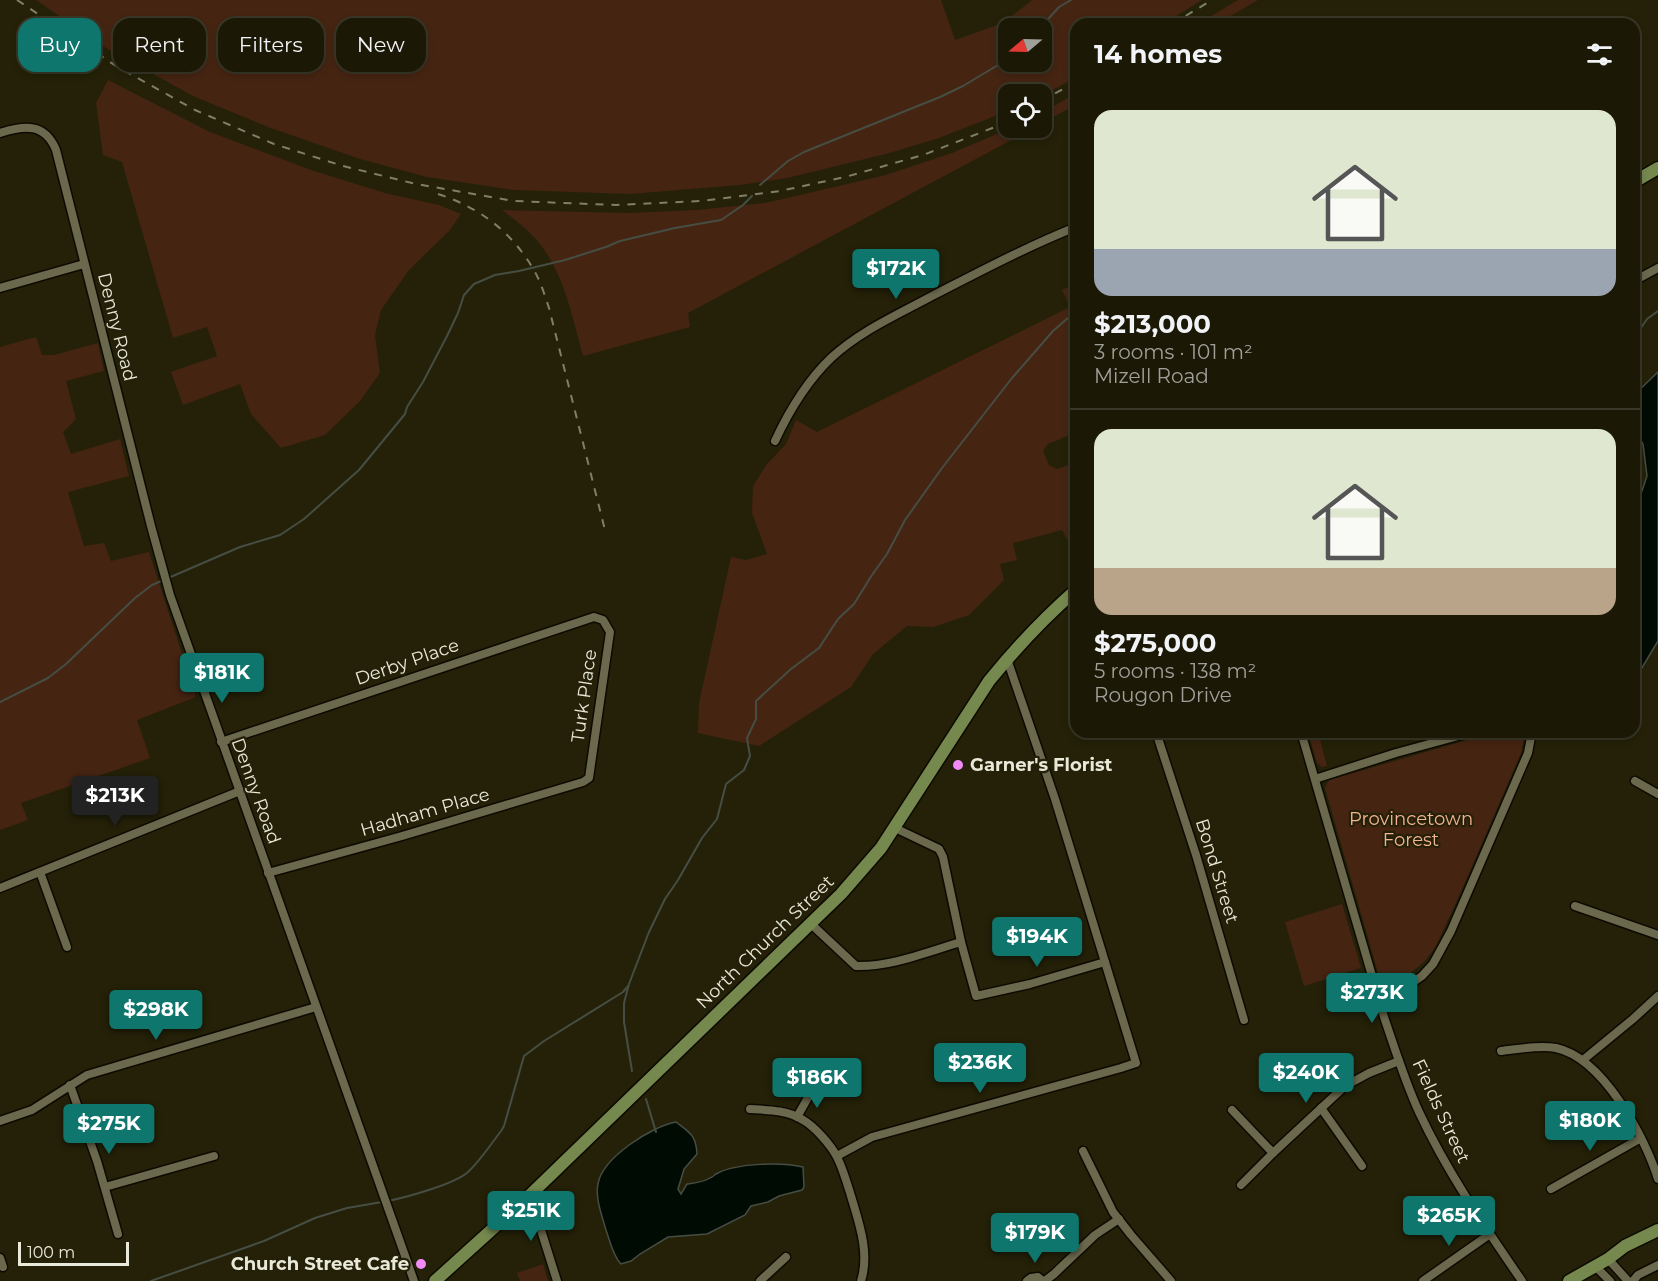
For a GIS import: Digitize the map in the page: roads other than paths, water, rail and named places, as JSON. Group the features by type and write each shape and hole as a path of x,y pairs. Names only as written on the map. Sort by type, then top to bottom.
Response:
{"main road":[{"path":"1640,178 1658,168"},
{"name":"North Church Street","path":"435,1281 530,1195 841,894 881,848 988,681 1070,595"},
{"path":"1569,1281 1608,1259 1625,1246 1658,1230"}],"street":[{"name":"Denny Road","path":"0,132 23,127 33,128 44,132 52,140 56,150 170,595 414,1281"},
{"path":"775,441 785,418 812,380 830,360 855,339 960,282 1070,230"},
{"path":"0,288 84,264"},
{"path":"1640,278 1658,268"},
{"name":"Derby Place","path":"221,742 594,617 603,620"},
{"name":"Turk Place","path":"589,778 610,632 603,620"},
{"path":"837,1156 872,1137 1136,1063 1055,799 1007,659"},
{"name":"Bond Street","path":"1158,738 1196,855 1244,1020"},
{"name":"Fields Street","path":"1303,738 1384,1017 1399,1061 1424,1121 1449,1168 1522,1281"},
{"path":"1315,779 1434,738"},
{"path":"1379,998 1402,990 1422,976 1433,964 1451,931 1528,753 1531,738"},
{"name":"Hadham Place","path":"268,873 411,833 583,782 589,778"},
{"path":"1635,781 1658,794"},
{"path":"0,888 240,791"},
{"path":"894,828 939,849 943,857 961,942 976,996 1030,984 1105,962"},
{"path":"40,872 67,948"},
{"path":"1575,906 1658,935"},
{"path":"810,923 856,966 870,967 884,964 961,942"},
{"path":"1583,1060 1658,996"},
{"path":"0,1121 32,1110 87,1075 316,1007"},
{"path":"1501,1051 1533,1047 1556,1048 1575,1054 1583,1060 1603,1079 1623,1106 1652,1159 1658,1179"},
{"path":"1241,1185 1346,1086 1369,1073 1399,1061"},
{"path":"70,1085 97,1161 118,1234"},
{"path":"797,1117 814,1088"},
{"path":"1321,1108 1362,1166"},
{"path":"750,1109 787,1112 804,1120 837,1156 861,1228 864,1256 861,1281"},
{"path":"1232,1110 1273,1153"},
{"path":"1551,1189 1641,1138"},
{"path":"1083,1151 1113,1212 1171,1281"},
{"path":"105,1187 214,1156"},
{"path":"530,1195 556,1281"},
{"path":"1027,1281 1038,1276 1044,1281 1095,1235 1119,1219"},
{"path":"1423,1281 1490,1234"},
{"path":"760,1281 786,1257"},
{"path":"1608,1259 1631,1281 1658,1265"},
{"path":"1595,1266 1610,1281"}],"waterway":[{"path":"1049,18 1059,7 1071,0"},
{"path":"760,185 788,161 804,152 940,97 998,65"},
{"path":"0,702 48,678 152,585 240,547 280,535 304,519 359,470 405,414 447,336 464,295 474,284 495,275 565,260 620,241 721,220 752,196"},
{"path":"1640,329 1647,319 1658,311"},
{"path":"632,1071 624,1022 624,1003 629,984 649,932 665,899 702,838 717,819 726,784 744,770 750,756 747,738 756,719 756,701 791,669 819,648 838,619 854,604 887,554 905,520 942,468 1012,378 1053,331 1070,316"},
{"path":"388,1201 442,1185 468,1172 504,1126 524,1056 623,992 628,986"},
{"path":"646,1099 656,1132"},
{"path":"151,1281 264,1241 315,1218 347,1208 382,1202"}],"railway":[{"path":"17,0 116,66 195,110 274,144 343,166 416,184 514,201 616,205 702,201 780,191 845,177 923,155 998,126"},
{"path":"1182,18 1212,0"},
{"path":"1052,95 1070,85"},
{"path":"438,194 468,207 494,224 517,245 537,276 549,308 606,534"}],"place":[{"name":"Garner's Florist","path":"958,765"},
{"name":"Church Street Cafe","path":"421,1264"}],"park label":[{"name":"Provincetown Forest","path":"1411,829"}]}
